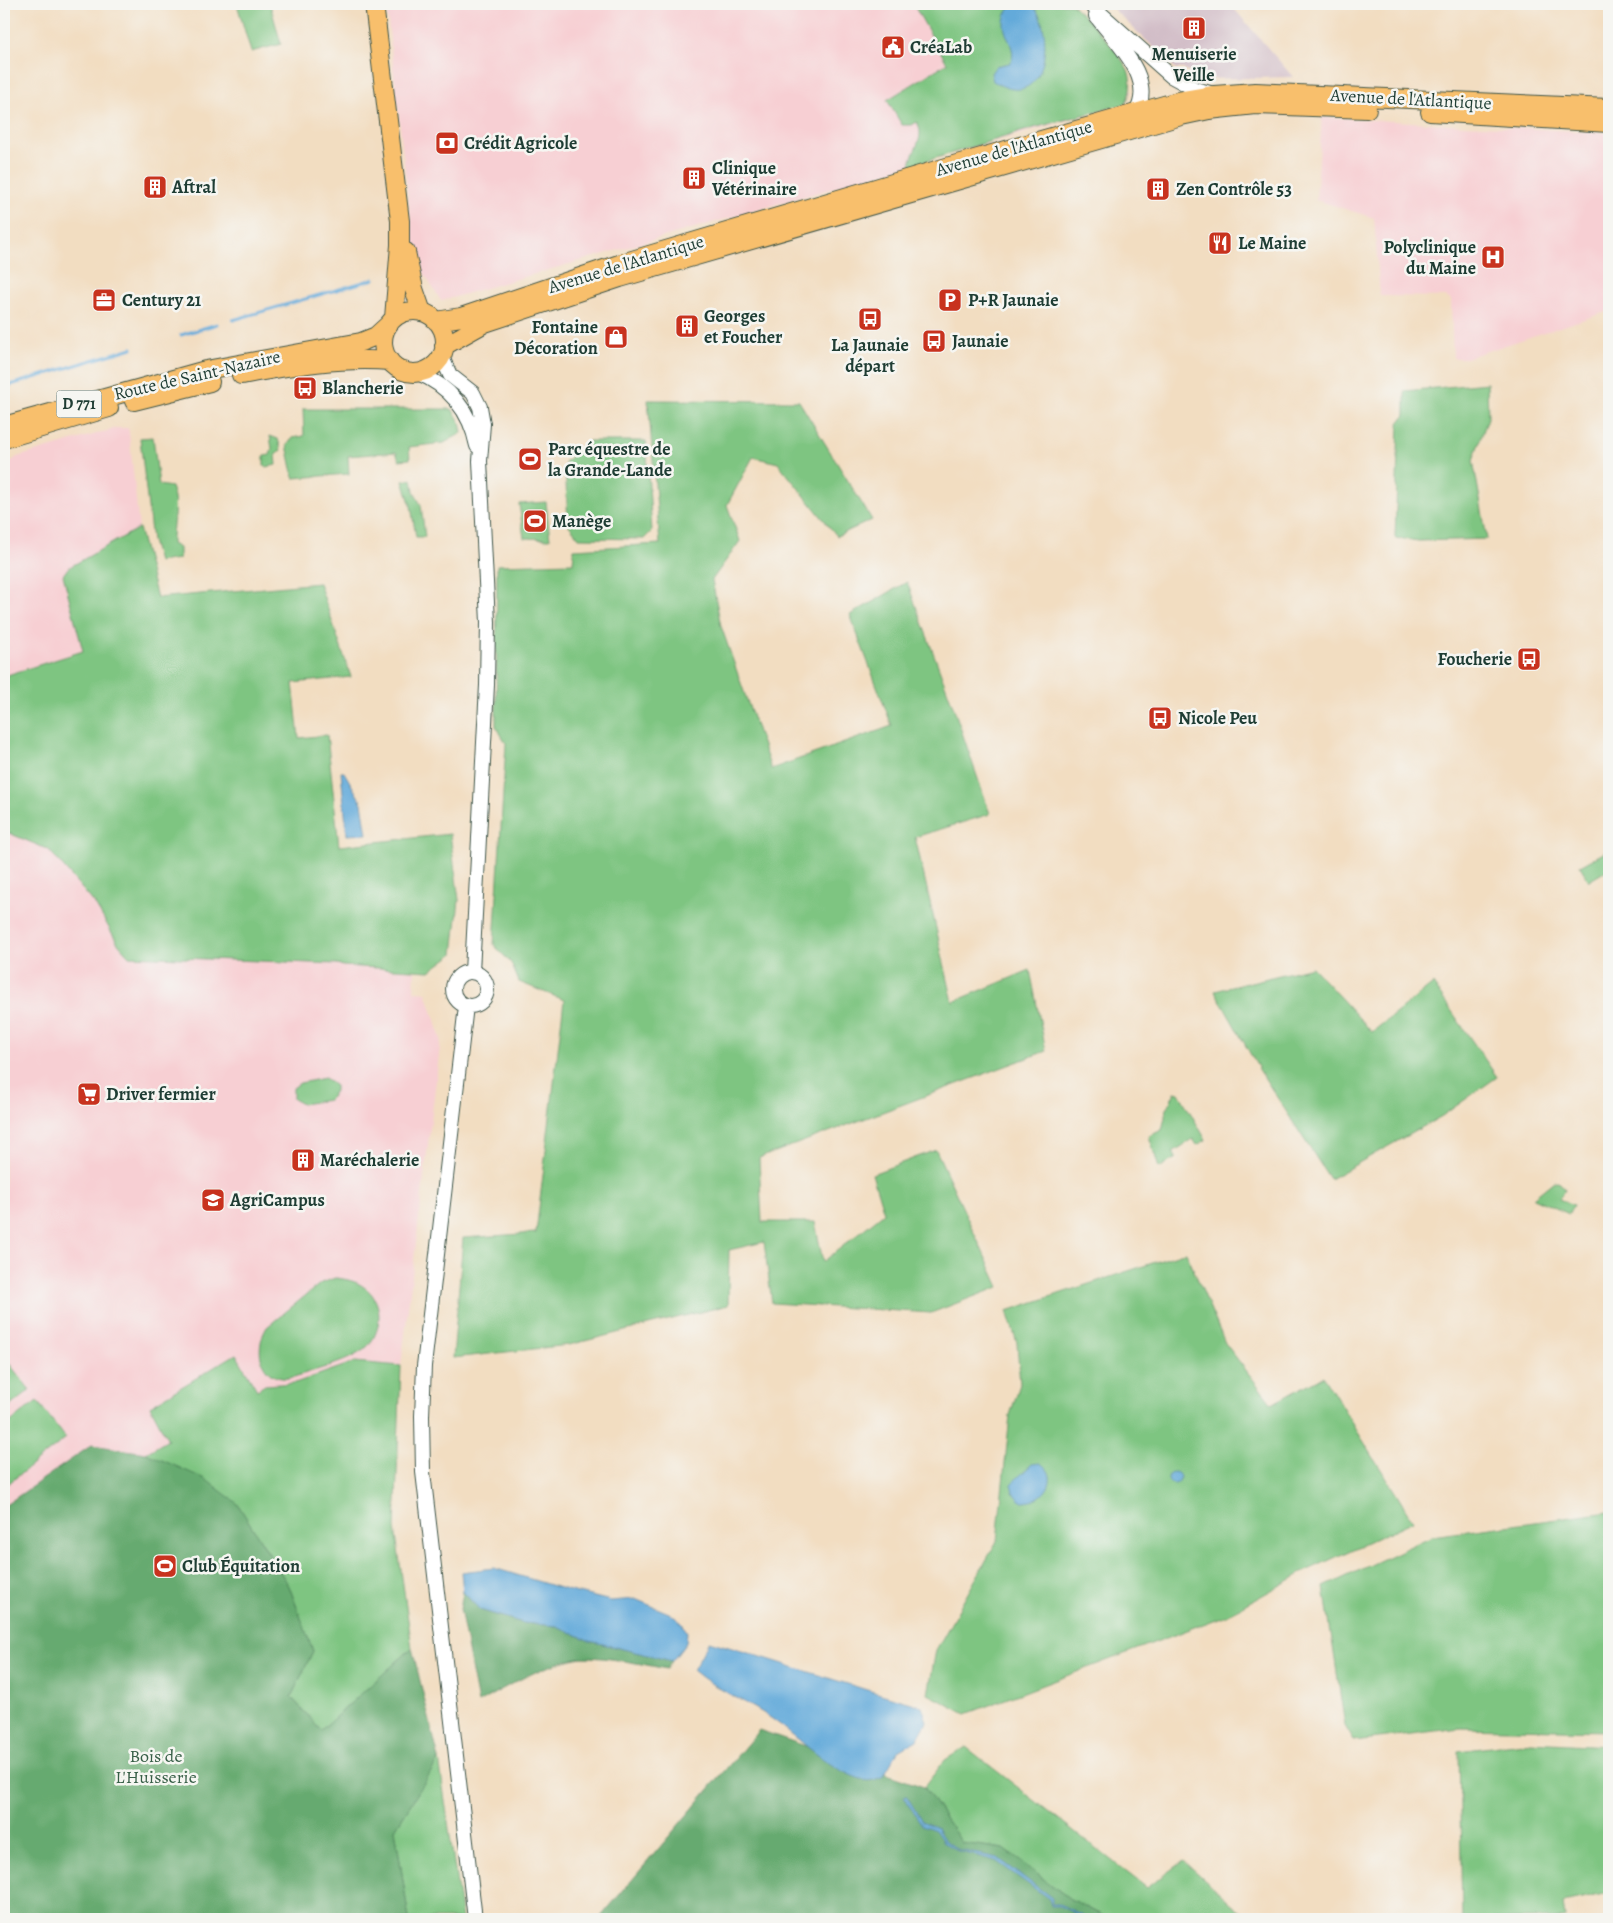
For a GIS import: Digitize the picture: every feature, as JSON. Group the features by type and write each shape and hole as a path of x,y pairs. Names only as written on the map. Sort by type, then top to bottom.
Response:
{"main road":[{"path":"374,4 400,221 414,289 429,316 444,337 443,351 432,367 416,372 405,371 390,361 383,343 391,322 400,245 400,221"},
{"name":"Avenue de l'Atlantique","path":"429,316 461,318 622,263 950,166 1178,102 1214,95 1255,92 1609,108"},
{"name":"Avenue de l'Atlantique","path":"443,351 485,323 620,278 1060,150 1209,110 1264,105 1386,109 1609,123"},
{"path":"391,322 411,311 429,316"},
{"name":"Route de Saint-Nazaire","path":"4,426 170,379 272,357 361,342 376,336 391,322"},
{"name":"Route de Saint-Nazaire","path":"4,439 120,405 228,377 323,361 362,359 390,361"}],"street":[{"path":"1088,4 1171,76 1194,89 1214,95"},
{"path":"1088,4 1136,69 1141,91 1140,106 1135,114"},
{"path":"443,351 450,375 473,393 480,407 483,424 480,462 488,622 487,685 472,972"},
{"path":"416,372 440,384 464,408 474,433 480,462"},
{"path":"472,972 484,980 487,990 480,1003 466,1006 457,1000 453,986 462,974 472,972"},
{"path":"466,1006 424,1366 422,1416 423,1472 475,1919"}],"shaded area":[{"path":"386,4 1072,4 1128,71 1131,92 1125,104 441,301 415,259"},
{"path":"1108,4 1230,4 1293,77 1201,79 1184,69 1176,69"},
{"name":"Polyclinique du Maine","path":"1322,117 1609,133 1609,311 1466,358 1453,358 1451,300 1446,297 1380,296 1374,218 1316,200"},
{"path":"117,428 128,428 129,432 139,528 69,568 63,575 84,650 4,676 4,467 17,457"},
{"name":"AgriCampus","path":"4,831 49,849 95,904 119,945 415,971 414,991 426,992 441,1039 401,1366 355,1362 295,1384 265,1385 146,1453 92,1445 5,1505"}],"green space":[{"path":"237,4 270,4 281,44 251,52"},
{"path":"913,4 1072,4 1110,45 1128,70 1130,78 1129,96 1125,104 1034,128 910,166 920,134 917,122 912,125 902,125 887,100 947,63"},
{"path":"1487,383 1488,418 1473,460 1487,539 1419,541 1395,538 1399,423 1405,415 1405,391"},
{"path":"648,400 799,401 872,520 837,536 778,463 753,457 727,505 740,541 712,580 721,626 771,769 892,726 850,615 907,582 953,706 990,814 915,837 953,1002 1030,970 1046,1051 759,1158 762,1222 815,1222 823,1262 884,1213 872,1174 936,1150 999,1287 931,1313 772,1303 764,1242 729,1250 728,1305 569,1345 453,1358 463,1238 536,1233 564,1000 519,982 511,963 494,945 506,743 496,726 497,565 573,563 574,549 660,544"},
{"path":"303,409 452,409 460,422 462,433 444,443 409,447 410,459 399,460 396,452 348,456 349,474 294,478 287,445 292,438 304,436"},
{"path":"270,436 278,439 281,450 276,454 277,465 266,467 264,466 264,456 270,455 272,449"},
{"path":"153,437 159,485 171,487 173,494 175,508 172,544 179,548 179,559 158,562 152,541 140,438"},
{"path":"589,441 646,441 652,531 644,539 579,538 568,524 565,462"},
{"path":"412,479 414,492 421,505 425,537 416,537 411,506 403,481"},
{"name":"Manège","path":"546,502 550,539 524,538 519,504"},
{"path":"139,528 157,598 319,583 351,677 293,683 299,738 327,735 339,846 450,834 459,900 453,954 430,971 343,966 337,964 129,956 119,945 95,904 49,850 4,831 4,676 83,651 63,575 68,568"},
{"path":"1609,850 1609,869 1589,881 1580,866"},
{"path":"1312,967 1372,1032 1433,984 1497,1077 1442,1116 1330,1179 1260,1071 1215,991"},
{"path":"325,1078 335,1086 335,1091 329,1100 302,1104 293,1099 293,1088 300,1083"},
{"path":"1175,1092 1179,1093 1206,1140 1197,1145 1193,1139 1173,1152 1176,1158 1159,1168 1149,1136 1162,1130 1167,1109"},
{"path":"1554,1181 1560,1183 1565,1189 1559,1199 1573,1205 1569,1214 1533,1198"},
{"path":"1186,1252 1225,1343 1272,1404 1323,1376 1413,1521 1304,1572 1227,1615 966,1714 928,1694 936,1650 997,1541 1010,1415 1020,1384 1017,1343 1007,1311"},
{"path":"335,1278 358,1283 371,1294 376,1302 379,1311 379,1321 373,1339 359,1353 336,1364 294,1377 283,1378 274,1376 267,1371 261,1355 260,1346 267,1327 321,1283"},
{"path":"236,1354 257,1390 265,1385 295,1383 355,1362 401,1366 395,1528 412,1648 321,1730 291,1697 313,1651 289,1586 237,1503 146,1453 168,1440 150,1406"},
{"path":"4,1357 30,1390 4,1411"},
{"path":"37,1401 66,1438 4,1487 4,1427"},
{"name":"Bois de L'Huisserie","path":"92,1445 146,1453 205,1479 237,1503 289,1586 313,1651 291,1697 321,1730 412,1648 439,1759 395,1829 409,1919 4,1919 4,1506"},
{"path":"1609,1512 1609,1731 1460,1728 1354,1741 1345,1726 1324,1587 1432,1536"},
{"path":"463,1592 480,1610 523,1623 557,1626 590,1641 672,1661 667,1669 595,1657 576,1658 538,1671 478,1703 460,1609"},
{"path":"759,1730 924,1787 962,1843 1004,1849 1070,1899 1109,1919 599,1919"},
{"path":"1530,1742 1609,1746 1609,1893 1563,1903 1565,1919 1462,1919 1459,1751"},
{"path":"966,1747 1147,1888 1184,1861 1249,1919 1109,1919 1070,1899 1004,1849 962,1843 924,1787 945,1760"},
{"path":"439,1759 462,1919 409,1919 395,1829"}],"water":[{"path":"1014,4 1029,4 1037,12 1043,26 1045,43 1043,61 1038,76 1028,86 1013,89 993,81 991,73 996,66 1010,63 1013,56 1004,28 1004,21"},
{"path":"341,772 344,772 362,803 367,834 347,835"},
{"path":"1040,1463 1047,1469 1050,1475 1048,1488 1037,1498 1022,1502 1013,1492 1011,1484 1032,1464"},
{"path":"1172,1472 1176,1472 1180,1478 1176,1484 1172,1484 1168,1480 1168,1476"},
{"path":"494,1568 570,1591 611,1601 635,1599 669,1613 682,1623 687,1632 686,1643 672,1661 590,1641 557,1626 523,1623 480,1610 463,1592 461,1572"},
{"path":"709,1641 922,1706 927,1722 917,1740 898,1751 883,1777 869,1781 864,1780 839,1770 765,1714 712,1684 693,1670"},
{"path":"906,1795 922,1821 937,1828 945,1841 959,1850 998,1858 1052,1898 1052,1904 1059,1904 1091,1919 1087,1919 1059,1906 1051,1906 1049,1899 996,1861 958,1851 944,1843 935,1830 922,1825 903,1796"}],"waterway":[{"path":"233,320 374,279"},
{"path":"181,335 217,324"},
{"path":"4,387 132,348"}],"place":[{"name":"Menuiserie Veille","path":"1194,28"},
{"name":"CréaLab","path":"893,47"},
{"name":"Crédit Agricole","path":"447,143"},
{"name":"Clinique Vétérinaire","path":"694,178"},
{"name":"Aftral","path":"155,187"},
{"name":"Zen Contrôle 53","path":"1158,189"},
{"name":"Le Maine","path":"1220,243"},
{"name":"Polyclinique du Maine","path":"1493,257"},
{"name":"Century 21","path":"104,300"},
{"name":"P+R Jaunaie","path":"950,300"},
{"name":"La Jaunaie départ","path":"870,319"},
{"name":"Georges et Foucher","path":"687,326"},
{"name":"Fontaine Décoration","path":"616,337"},
{"name":"Jaunaie","path":"934,341"},
{"name":"Blancherie","path":"305,388"},
{"name":"Parc équestre de la Grande-Lande","path":"530,459"},
{"name":"Manège","path":"535,521"},
{"name":"Foucherie","path":"1529,659"},
{"name":"Nicole Peu","path":"1160,718"},
{"name":"Driver fermier","path":"89,1094"},
{"name":"Maréchalerie","path":"303,1160"},
{"name":"AgriCampus","path":"213,1200"},
{"name":"Club Équitation","path":"165,1566"}]}
